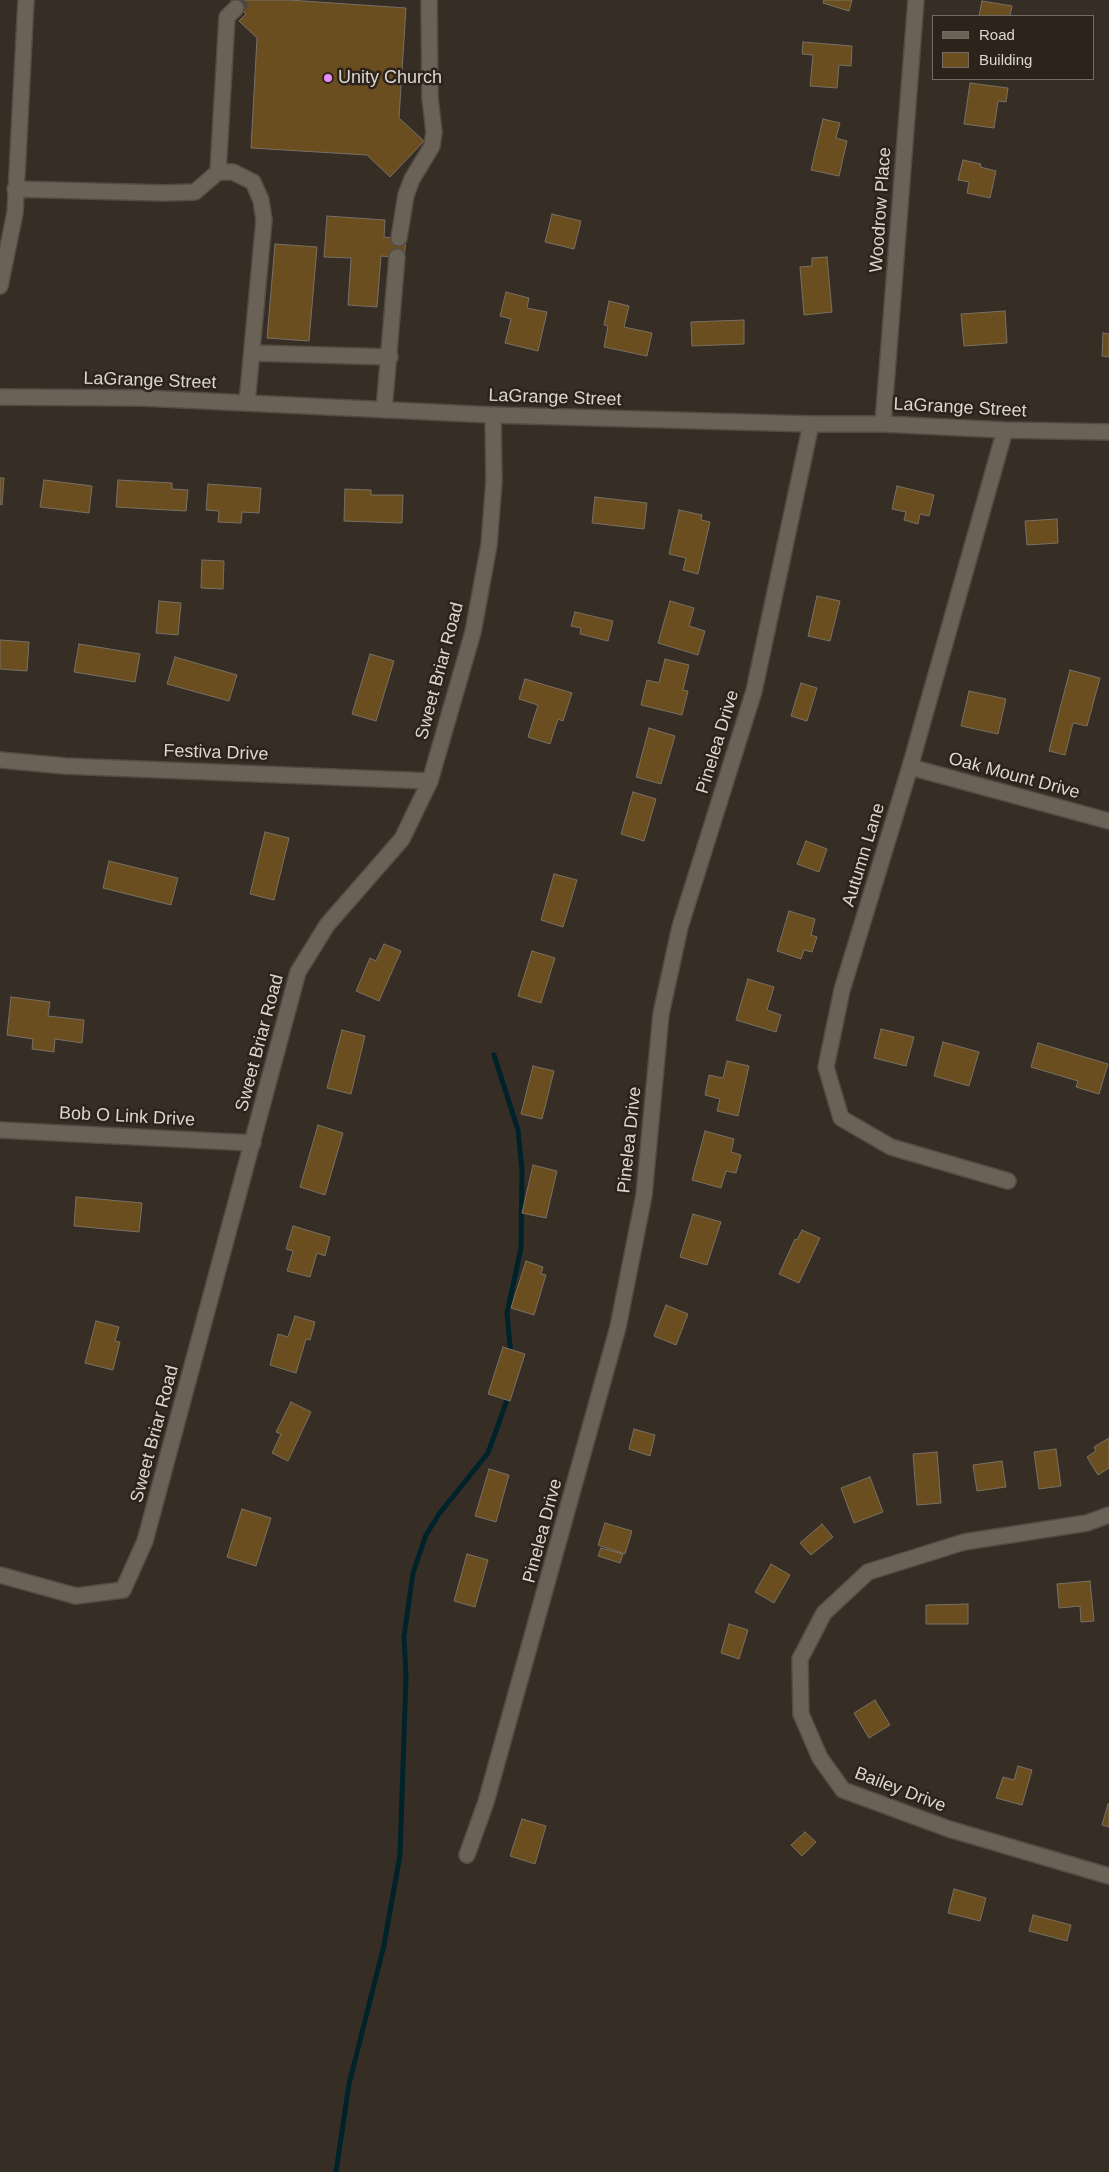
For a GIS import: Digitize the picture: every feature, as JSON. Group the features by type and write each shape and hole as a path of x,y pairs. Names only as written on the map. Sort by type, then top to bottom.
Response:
{"street":[{"path":"0,286 14,213 26,0"},
{"path":"399,238 406,195 412,179 432,146 434,132 430,98 429,0"},
{"name":"Woodrow Place","path":"883,424 916,0"},
{"path":"218,172 227,17 236,8"},
{"path":"15,189 164,193 196,192 218,172 233,172 253,182 261,200 264,220 247,403"},
{"path":"384,410 397,257"},
{"path":"252,353 390,357"},
{"name":"LaGrange Street","path":"0,397 143,398 493,415 811,424 883,424 1005,430 1109,432"},
{"name":"Sweet Briar Road","path":"0,1575 76,1596 123,1590 145,1542 298,972 327,925 402,839 430,781 473,632 489,545 494,481 493,415"},
{"name":"Pinelea Drive","path":"467,1855 494,1774 618,1327 644,1195 661,1014 680,928 754,691 811,424"},
{"name":"Autumn Lane","path":"1005,430 910,767 842,990 826,1067 841,1118 891,1147 1008,1181"},
{"name":"Festiva Drive","path":"0,760 65,766 430,781"},
{"name":"Oak Mount Drive","path":"910,767 1109,821"},
{"name":"Bob O Link Drive","path":"0,1130 253,1143"},
{"name":"Bailey Drive","path":"1109,1515 1087,1523 964,1542 868,1572 824,1613 800,1659 801,1714 820,1758 843,1790 949,1829 1109,1876"}],"building":[{"name":"Unity Church","path":"231,0 289,0 406,8 399,118 424,141 390,177 367,155 251,148 257,38 239,21 246,14"},
{"path":"824,0 852,0 849,11 823,3"},
{"path":"982,1 1012,6 1010,15 979,15"},
{"path":"803,42 852,46 851,66 839,65 837,88 810,86 813,55 802,54"},
{"path":"970,83 1008,88 1006,102 998,101 994,128 964,124"},
{"path":"823,119 840,123 836,138 847,141 839,176 811,170"},
{"path":"963,160 981,164 980,167 996,171 990,198 967,193 969,182 958,180"},
{"path":"552,214 581,221 574,249 545,242"},
{"path":"327,216 385,220 384,237 406,239 404,258 381,256 377,307 348,305 351,258 324,257"},
{"path":"275,244 317,247 309,341 267,338"},
{"path":"827,257 832,312 804,315 800,267 812,266 812,258"},
{"path":"506,292 529,298 527,308 547,312 538,351 505,343 511,319 500,316"},
{"path":"609,301 629,306 624,327 652,333 647,356 604,347 608,326 604,325"},
{"path":"1005,311 1007,343 964,346 961,314"},
{"path":"744,320 744,344 692,346 691,322"},
{"path":"1103,333 1109,334 1109,357 1102,356"},
{"path":"0,478 4,478 2,505 0,504"},
{"path":"44,480 92,486 89,513 40,507"},
{"path":"118,480 172,483 172,489 188,490 186,511 116,507"},
{"path":"208,484 261,488 259,513 242,512 241,523 218,522 219,511 206,510"},
{"path":"897,486 934,495 929,516 920,514 918,524 904,520 906,512 892,509"},
{"path":"345,489 371,490 371,495 403,495 402,523 344,521"},
{"path":"595,497 647,503 644,529 592,523"},
{"path":"679,510 702,515 701,520 710,522 698,574 683,570 686,558 669,554"},
{"path":"1057,519 1058,543 1027,545 1025,521"},
{"path":"202,560 224,561 223,589 201,588"},
{"path":"817,596 840,601 830,641 808,636"},
{"path":"159,601 181,603 178,635 156,633"},
{"path":"670,601 694,608 689,626 705,631 698,655 658,643"},
{"path":"575,612 613,621 608,641 580,634 581,628 571,626"},
{"path":"0,640 29,642 27,671 0,669"},
{"path":"79,644 140,654 135,682 74,672"},
{"path":"370,654 394,661 376,721 352,714"},
{"path":"175,657 237,675 229,701 167,684"},
{"path":"665,659 689,665 683,690 688,691 682,715 641,705 647,680 659,683"},
{"path":"1070,670 1100,678 1087,726 1073,723 1065,755 1049,751"},
{"path":"525,679 572,693 563,721 558,719 550,744 528,737 538,705 519,699"},
{"path":"801,683 817,688 807,721 791,716"},
{"path":"969,691 1006,699 998,734 961,726"},
{"path":"649,728 675,736 661,784 636,777"},
{"path":"633,792 656,799 644,841 621,834"},
{"path":"265,832 289,838 274,900 250,894"},
{"path":"806,841 827,849 819,872 797,864"},
{"path":"109,861 178,878 171,905 103,888"},
{"path":"554,874 577,880 563,927 541,920"},
{"path":"789,911 815,919 811,935 817,937 812,952 804,950 801,959 777,951"},
{"path":"384,944 401,951 379,1001 356,991 370,958 376,961"},
{"path":"532,951 555,958 541,1003 518,996"},
{"path":"748,979 774,987 767,1010 781,1015 776,1032 736,1020"},
{"path":"11,997 50,1002 48,1016 84,1020 82,1043 55,1039 54,1052 32,1049 33,1039 7,1035"},
{"path":"881,1029 914,1037 906,1066 874,1058"},
{"path":"342,1030 365,1036 351,1094 327,1088"},
{"path":"943,1042 979,1052 969,1086 934,1076"},
{"path":"1038,1043 1108,1064 1099,1094 1076,1087 1078,1081 1031,1067"},
{"path":"727,1061 749,1066 738,1116 717,1111 720,1099 705,1095 709,1075 723,1078"},
{"path":"533,1066 554,1071 542,1119 521,1114"},
{"path":"318,1125 343,1133 325,1195 300,1187"},
{"path":"705,1131 734,1139 731,1152 741,1155 736,1173 726,1171 721,1188 692,1180"},
{"path":"533,1165 557,1171 546,1218 522,1213"},
{"path":"76,1197 142,1203 139,1232 74,1226"},
{"path":"693,1214 721,1222 707,1265 680,1257"},
{"path":"293,1226 330,1237 325,1256 317,1253 310,1277 287,1271 293,1251 286,1249"},
{"path":"802,1230 820,1238 799,1283 779,1274 795,1239 797,1240"},
{"path":"526,1261 543,1267 541,1274 546,1275 534,1315 511,1308"},
{"path":"666,1305 688,1314 676,1345 654,1336"},
{"path":"295,1316 315,1322 310,1340 306,1339 296,1373 270,1365 278,1334 288,1337"},
{"path":"96,1321 119,1327 115,1341 120,1342 113,1370 85,1363"},
{"path":"503,1347 525,1354 510,1401 488,1394"},
{"path":"291,1402 311,1412 288,1461 272,1453 281,1434 276,1432"},
{"path":"634,1429 655,1435 650,1456 629,1449"},
{"path":"1109,1438 1109,1468 1098,1475 1087,1457 1096,1451 1094,1447"},
{"path":"1056,1449 1061,1486 1039,1489 1034,1452"},
{"path":"937,1452 941,1503 917,1505 913,1454"},
{"path":"1002,1461 1006,1487 977,1491 973,1465"},
{"path":"489,1469 509,1475 496,1522 475,1516"},
{"path":"870,1477 883,1512 854,1523 841,1488"},
{"path":"242,1509 271,1518 256,1566 227,1557"},
{"path":"605,1523 632,1531 625,1554 598,1545"},
{"path":"822,1524 833,1537 811,1555 800,1543"},
{"path":"601,1548 623,1554 620,1563 598,1556"},
{"path":"467,1554 488,1560 475,1607 454,1601"},
{"path":"771,1564 790,1575 774,1603 755,1592"},
{"path":"1090,1581 1094,1621 1081,1622 1080,1606 1059,1608 1057,1584"},
{"path":"968,1604 968,1624 926,1624 926,1605"},
{"path":"729,1624 748,1630 739,1659 721,1653"},
{"path":"875,1700 890,1725 869,1738 854,1713"},
{"path":"1018,1766 1032,1770 1022,1805 996,1798 1003,1777 1014,1780"},
{"path":"1109,1804 1109,1827 1102,1825"},
{"path":"522,1819 546,1826 535,1864 510,1856"},
{"path":"805,1832 816,1842 802,1856 791,1845"},
{"path":"954,1889 986,1898 980,1921 948,1913"},
{"path":"1033,1915 1071,1925 1067,1941 1029,1931"}],"waterway":[{"path":"494,1055 518,1130 522,1170 521,1248 507,1313 511,1356"},
{"path":"336,2172 349,2084 384,1945 400,1855 406,1677 404,1636 413,1573 426,1535 439,1514 488,1453 506,1403 507,1394"}],"tunnel":[{"path":"236,8 244,0"}],"place":[{"name":"Unity Church","path":"328,78"}]}
